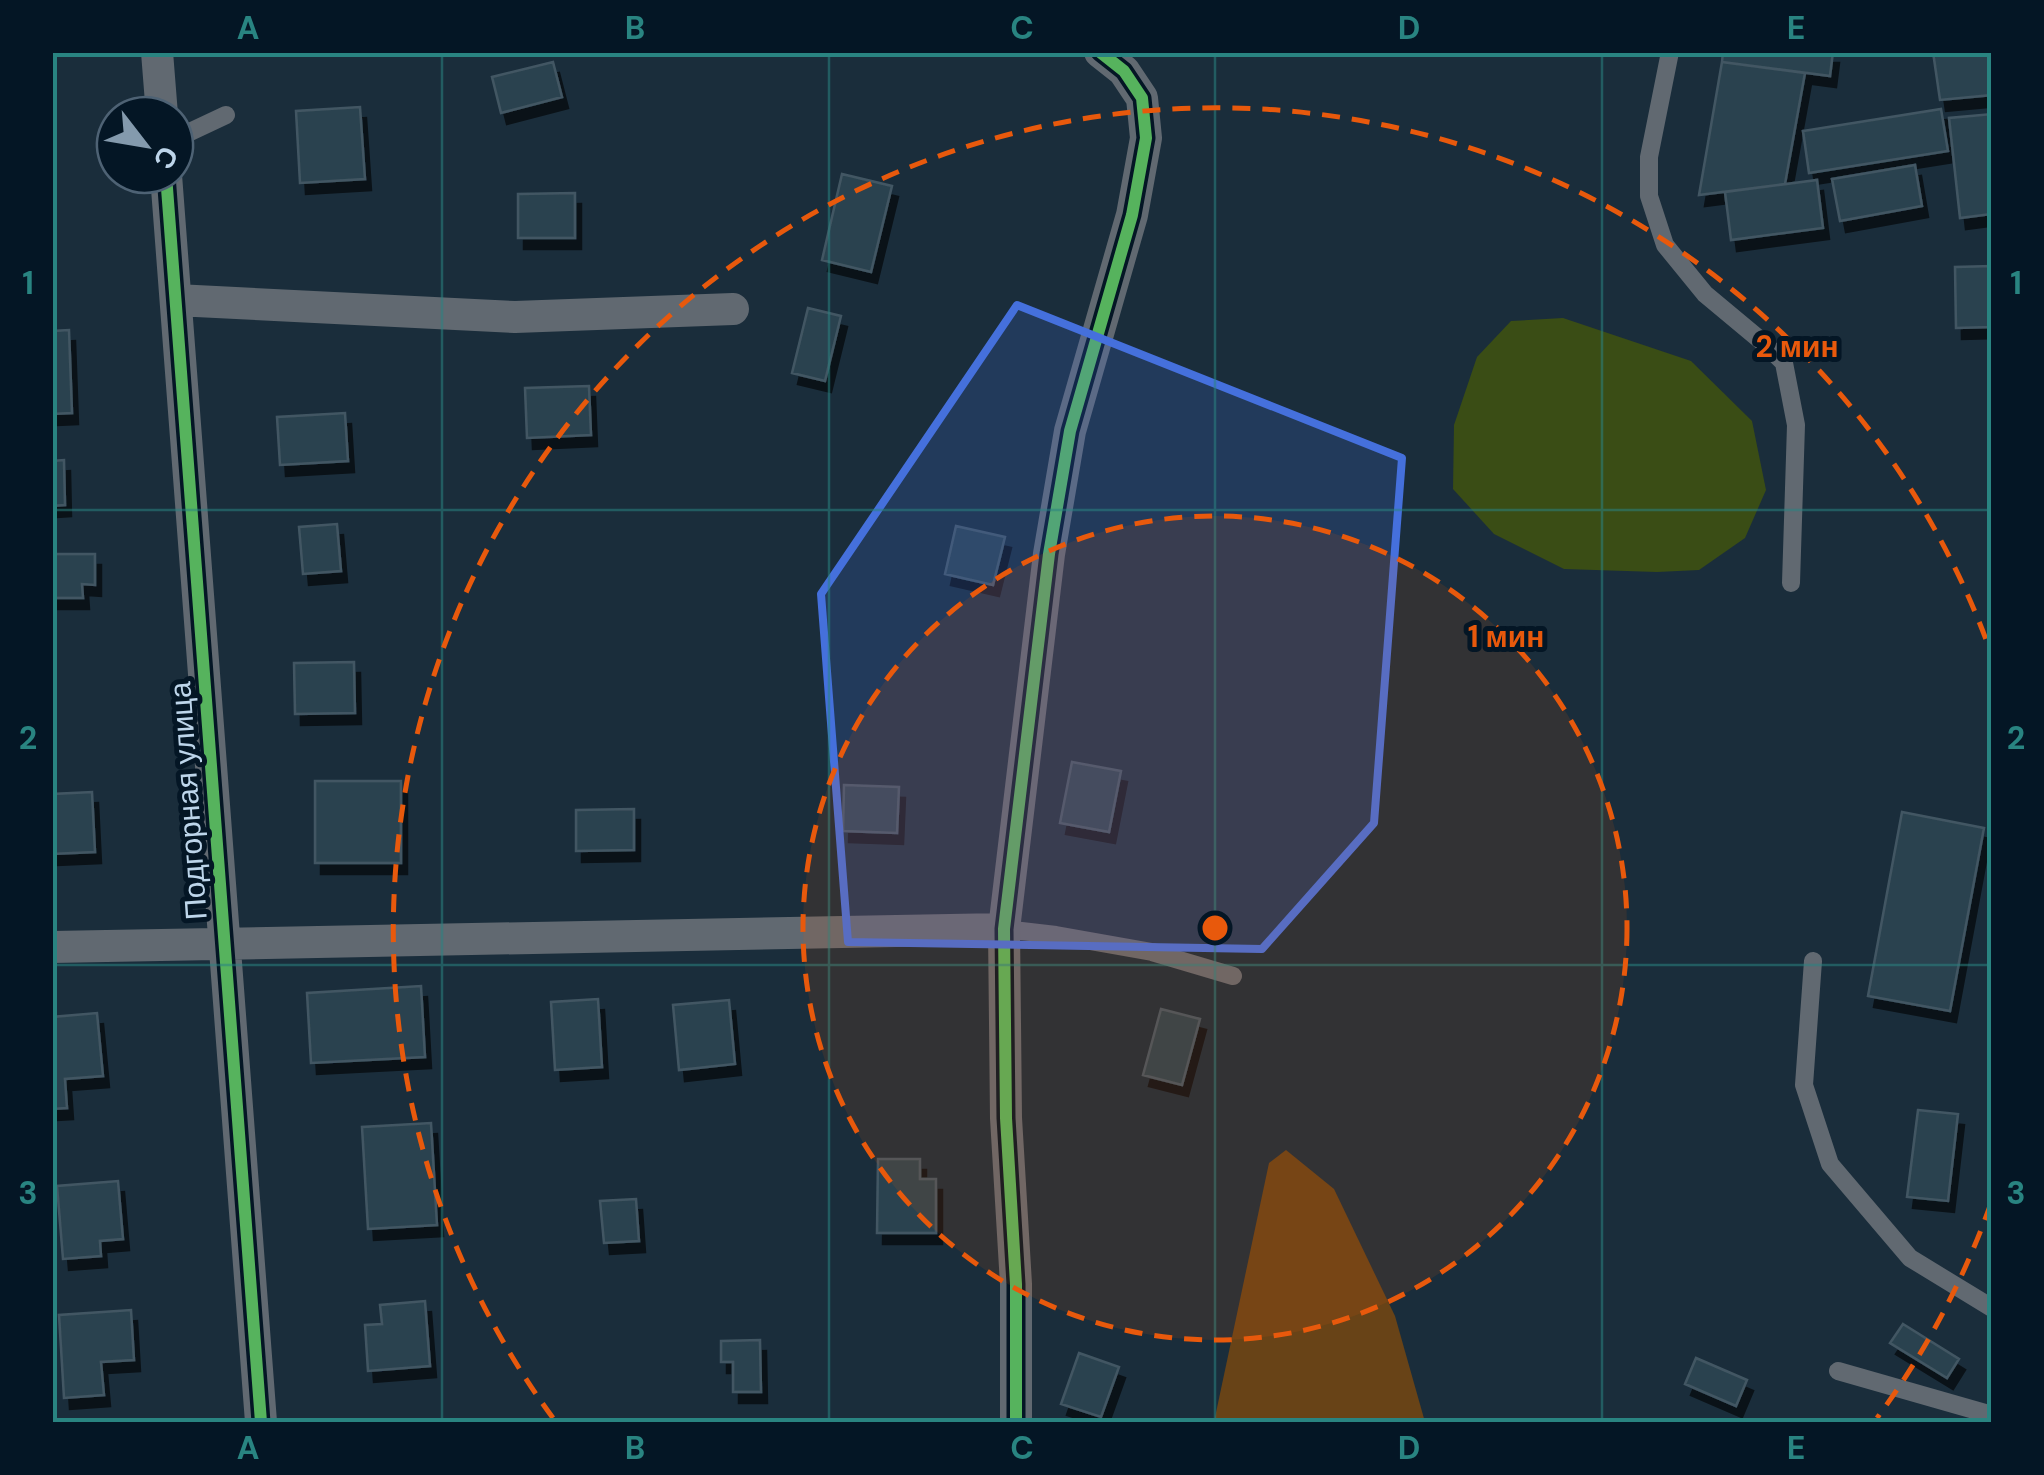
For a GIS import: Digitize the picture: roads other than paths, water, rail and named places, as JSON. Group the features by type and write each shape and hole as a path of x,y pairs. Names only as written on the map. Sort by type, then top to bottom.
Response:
{"street":[{"path":"157,52 160,95"},
{"path":"1016,1422 1016,1284 1006,1118 1004,929 1049,554 1070,431 1132,214 1146,138 1142,98 1124,71 1100,52"},
{"name":"Подгорная улица","path":"168,195 261,1422"},
{"path":"176,300 516,317 733,308"},
{"path":"52,947 1004,929"}],"lane":[{"path":"1670,52 1649,157 1649,196 1665,245 1705,294 1784,363 1796,426 1791,583"},
{"path":"195,130 226,115"},
{"path":"1004,929 1152,952 1233,976"},
{"path":"1813,961 1804,1085 1830,1164 1910,1258 1992,1308"},
{"path":"1838,1370 1992,1415"}]}
